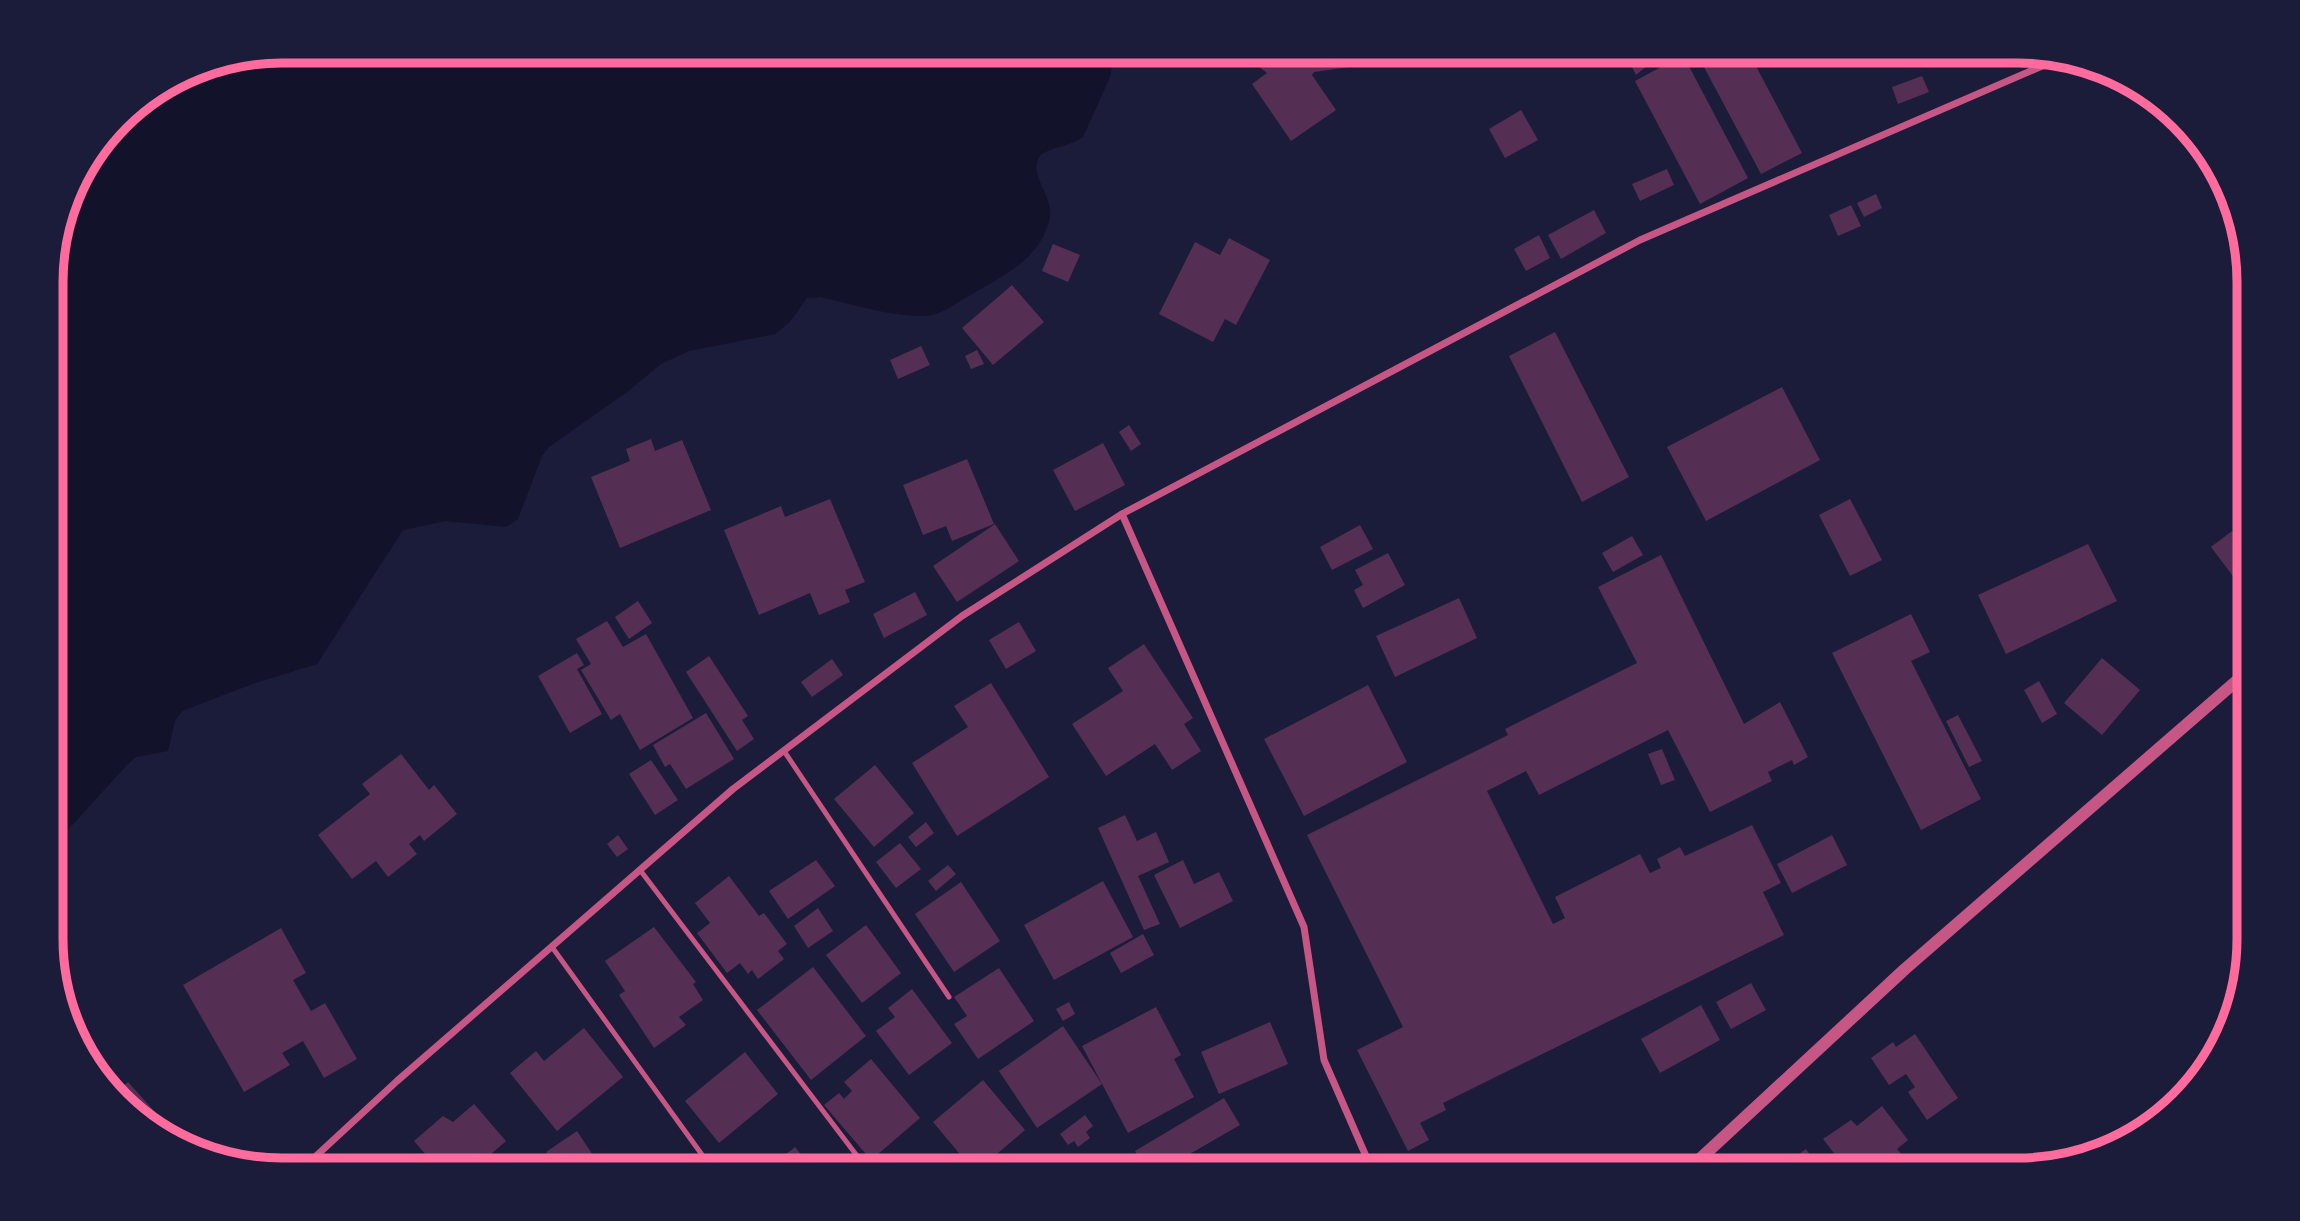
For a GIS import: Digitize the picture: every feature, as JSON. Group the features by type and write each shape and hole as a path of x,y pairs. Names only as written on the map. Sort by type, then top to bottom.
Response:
{"street":[{"path":"314,1158 397,1081 733,789 962,616 1122,514 1640,240 2045,65"},
{"path":"1122,514 1304,927 1324,1060 1368,1158"},
{"path":"1701,1158 1905,969 2237,681"}],"lane":[{"path":"784,751 949,997"},
{"path":"640,870 859,1158"},
{"path":"552,947 704,1158"}],"shaded area":[{"path":"268,63 1111,63 1110,77 1083,137 1040,156 1037,170 1050,209 1050,217 1038,245 1019,265 953,306 931,315 912,316 872,310 820,297 807,298 790,322 775,334 689,351 661,364 627,392 549,447 542,456 518,519 506,527 446,521 403,530 317,664 255,683 182,711 175,721 168,751 136,757 63,835 63,268 70,225 86,185 100,160 138,117 160,100 212,75 239,67"}],"building":[{"path":"1254,63 1355,63 1356,66 1314,72 1312,75 1336,110 1291,141 1252,84 1267,73"},
{"path":"1630,63 1650,63 1636,75"},
{"path":"1668,63 1687,63 1748,178 1700,204 1635,81"},
{"path":"1702,63 1754,63 1802,153 1761,174"},
{"path":"1922,76 1929,92 1898,104 1892,87"},
{"path":"1521,110 1538,140 1505,158 1489,129"},
{"path":"1667,169 1674,185 1640,201 1632,184"},
{"path":"1876,194 1882,208 1864,217 1857,203"},
{"path":"1851,205 1861,226 1838,236 1829,215"},
{"path":"1594,210 1606,233 1561,259 1548,235"},
{"path":"1539,235 1550,258 1526,271 1514,249"},
{"path":"1229,238 1270,260 1236,325 1225,319 1213,342 1159,314 1195,242 1220,255"},
{"path":"1053,244 1080,255 1068,282 1042,271"},
{"path":"1012,285 1044,322 993,365 962,328"},
{"path":"1555,332 1629,477 1582,502 1509,356"},
{"path":"921,346 930,365 898,379 890,360"},
{"path":"977,350 984,364 971,369 965,356"},
{"path":"1782,387 1820,460 1706,521 1667,447"},
{"path":"1129,425 1141,444 1131,451 1119,432"},
{"path":"651,439 655,451 682,440 711,510 620,548 591,477 630,461 626,449"},
{"path":"1103,443 1125,485 1075,511 1053,470"},
{"path":"967,459 994,524 952,541 946,526 923,535 903,485"},
{"path":"830,499 865,582 845,590 850,602 819,615 810,593 759,615 724,530 781,506 785,517"},
{"path":"1850,499 1882,560 1850,576 1819,515"},
{"path":"995,524 1019,561 957,602 933,566"},
{"path":"1360,525 1373,549 1332,570 1320,547"},
{"path":"2232,531 2237,538 2237,581 2211,547"},
{"path":"1632,536 1643,555 1613,572 1602,553"},
{"path":"2088,544 2117,601 2006,654 1978,595"},
{"path":"1388,553 1405,585 1363,608 1354,590 1363,585 1355,570"},
{"path":"1661,555 1744,724 1780,702 1808,757 1794,765 1792,760 1768,772 1772,781 1710,812 1668,730 1539,795 1526,771 1487,791 1553,924 1565,918 1555,897 1640,854 1650,873 1661,868 1657,859 1680,847 1685,856 1752,825 1781,883 1763,892 1784,935 1443,1103 1446,1110 1420,1123 1429,1140 1408,1151 1357,1050 1403,1027 1307,835 1508,735 1505,729 1637,663 1598,587"},
{"path":"915,592 927,615 884,638 873,614"},
{"path":"1459,598 1477,638 1395,677 1376,636"},
{"path":"638,601 652,623 629,639 615,617"},
{"path":"1911,614 1930,652 1911,661 1981,799 1921,830 1832,653"},
{"path":"607,621 623,647 646,634 693,718 640,750 620,714 611,720 581,670 591,664 576,639"},
{"path":"1019,622 1036,651 1006,669 989,640"},
{"path":"1144,644 1193,718 1184,724 1201,751 1172,770 1155,744 1106,776 1072,724 1123,691 1108,668"},
{"path":"577,653 584,665 577,669 602,714 570,733 538,676"},
{"path":"709,656 748,716 742,720 754,739 737,751 686,672"},
{"path":"2102,658 2140,690 2102,735 2064,703"},
{"path":"832,659 843,675 812,697 801,682"},
{"path":"2039,681 2057,714 2042,723 2024,690"},
{"path":"991,683 1049,777 957,836 912,763 968,727 954,706"},
{"path":"1368,685 1407,762 1304,816 1264,739"},
{"path":"706,713 734,759 686,789 670,764 665,767 653,745"},
{"path":"1958,715 1982,761 1969,767 1946,721"},
{"path":"1662,749 1675,780 1661,785 1648,754"},
{"path":"401,754 429,790 434,785 457,814 424,841 420,835 409,844 417,854 388,877 376,861 352,879 318,835 370,794 362,784"},
{"path":"651,760 678,800 655,815 629,774"},
{"path":"875,765 914,813 874,847 834,799"},
{"path":"1125,815 1137,841 1156,832 1169,862 1138,876 1160,924 1144,930 1098,828"},
{"path":"926,822 934,833 916,847 908,837"},
{"path":"618,835 628,849 617,857 607,844"},
{"path":"1832,835 1847,865 1792,893 1777,864"},
{"path":"900,843 921,869 896,888 876,862"},
{"path":"816,860 835,886 788,919 769,891"},
{"path":"1183,860 1194,884 1219,872 1233,901 1180,928 1154,875"},
{"path":"948,865 956,874 936,891 928,881"},
{"path":"729,876 759,916 764,913 787,944 778,951 784,959 758,979 752,970 748,974 740,963 727,973 697,933 710,923 695,903"},
{"path":"1103,881 1133,937 1054,980 1024,925"},
{"path":"961,882 1000,941 954,972 915,914"},
{"path":"818,908 833,931 808,948 794,926"},
{"path":"866,925 901,973 862,1003 826,955"},
{"path":"654,927 696,982 693,984 703,1000 679,1017 686,1025 654,1048 619,995 625,991 605,961"},
{"path":"281,928 306,973 293,980 311,1011 325,1003 357,1059 324,1078 303,1041 282,1053 290,1065 244,1092 183,985"},
{"path":"1143,934 1154,955 1121,973 1110,953"},
{"path":"813,967 866,1036 811,1080 757,1010"},
{"path":"999,968 1034,1021 978,1059 954,1024 967,1016 954,997"},
{"path":"1751,983 1766,1010 1731,1029 1716,1002"},
{"path":"912,989 952,1043 909,1075 876,1031 895,1017 888,1008"},
{"path":"1069,1002 1075,1014 1063,1021 1056,1009"},
{"path":"1701,1005 1720,1040 1660,1073 1641,1039"},
{"path":"1156,1007 1181,1055 1174,1059 1194,1097 1128,1133 1082,1046"},
{"path":"1270,1022 1288,1064 1219,1094 1201,1052"},
{"path":"1063,1026 1102,1084 1037,1128 999,1071"},
{"path":"584,1028 623,1077 557,1131 510,1073 536,1051 544,1061"},
{"path":"1915,1034 1958,1098 1927,1120 1908,1092 1915,1087 1906,1074 1889,1085 1871,1058 1893,1042 1896,1047"},
{"path":"745,1052 778,1094 719,1143 685,1101"},
{"path":"871,1059 920,1118 873,1158 869,1158 824,1105 839,1093 844,1099 852,1091 844,1082"},
{"path":"983,1080 1025,1130 992,1158 963,1158 933,1122"},
{"path":"128,1082 156,1113 153,1116 121,1087"},
{"path":"1224,1098 1240,1125 1183,1158 1139,1158 1135,1151"},
{"path":"474,1104 506,1141 487,1158 429,1158 414,1141 443,1116 453,1122"},
{"path":"1882,1106 1908,1140 1897,1149 1905,1158 1838,1158 1823,1139 1851,1120 1857,1126"},
{"path":"1085,1115 1093,1126 1086,1132 1090,1138 1078,1147 1074,1141 1068,1145 1060,1134"},
{"path":"577,1131 595,1158 550,1158 546,1152"},
{"path":"795,1147 804,1158 781,1158"},
{"path":"1806,1149 1812,1158 1793,1158"}]}
